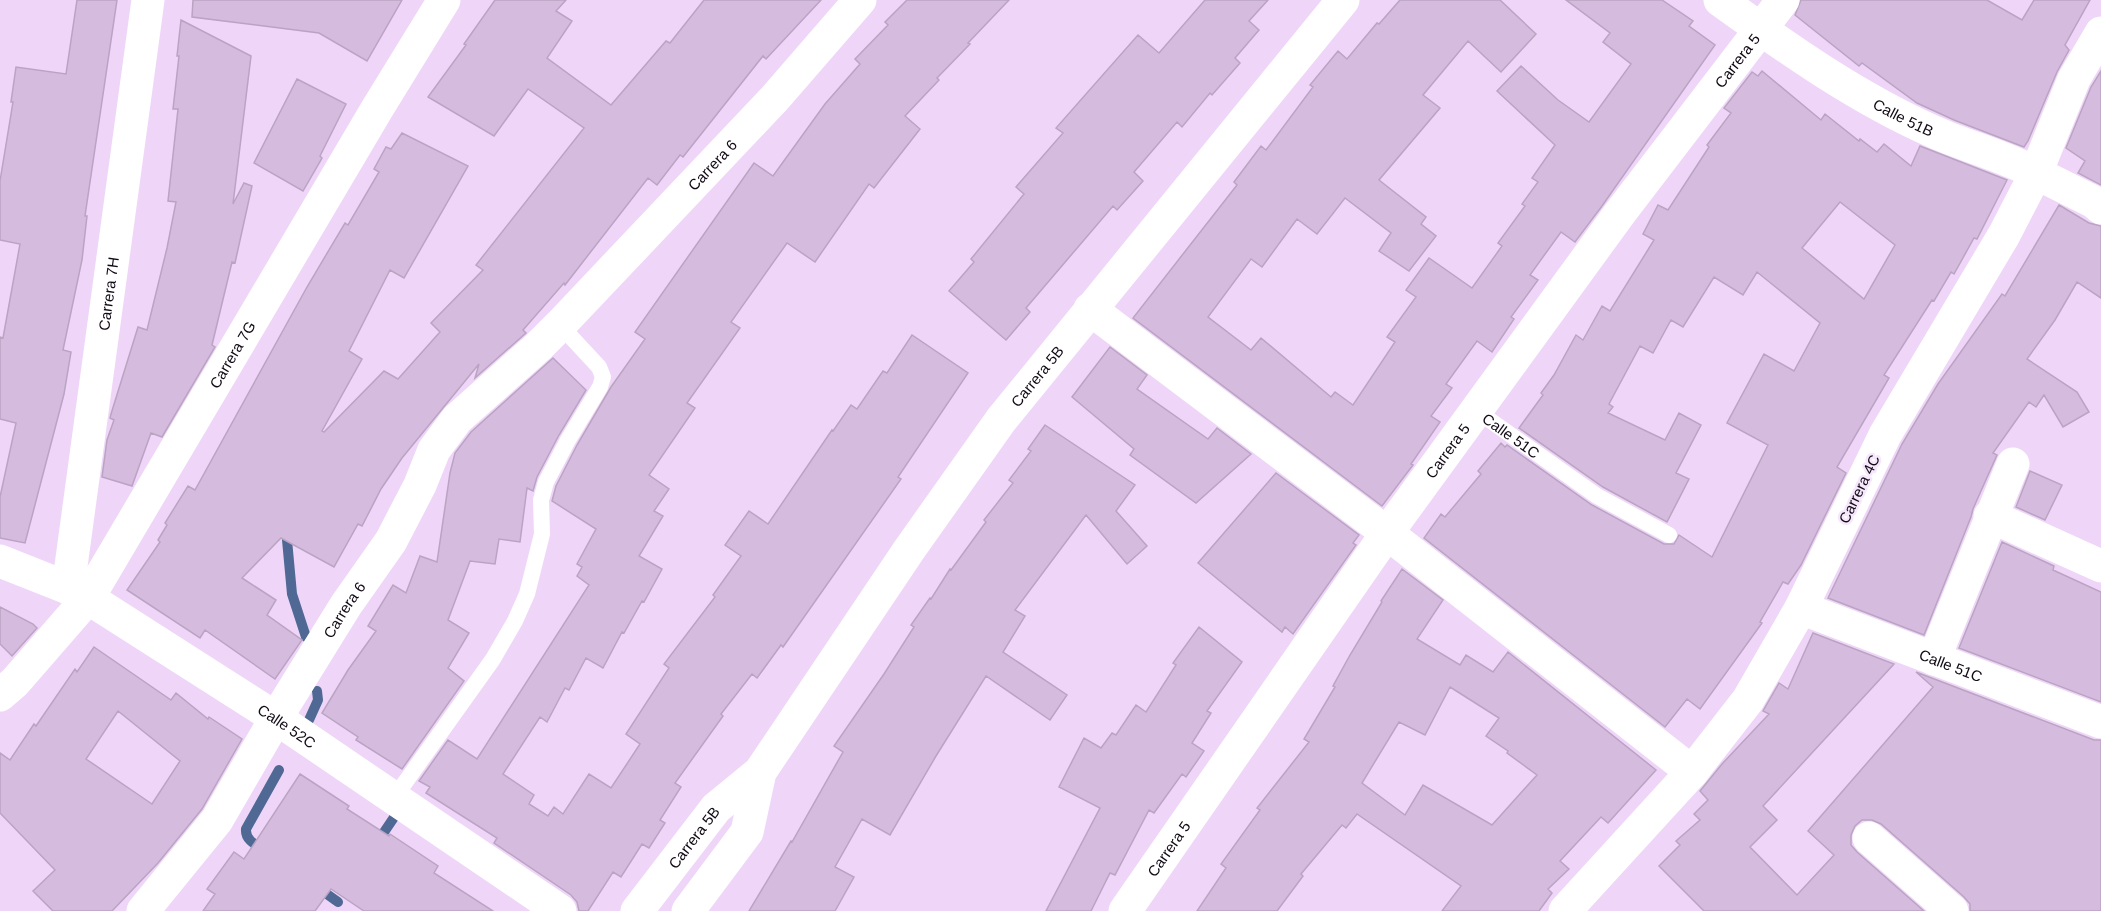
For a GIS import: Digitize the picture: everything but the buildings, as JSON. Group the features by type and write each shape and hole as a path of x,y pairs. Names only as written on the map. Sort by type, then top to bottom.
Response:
{"street":[{"name":"Carrera 7H","path":"78,593 148,0"},
{"name":"Carrera 7G","path":"0,695 15,681 78,593 444,0"},
{"name":"Carrera 6","path":"143,911 217,820 276,718 346,605 391,541 420,485 434,450 457,419 560,325 775,98 860,0"},
{"name":"Carrera 5B","path":"637,911 716,808 760,772 909,550 1001,420 1342,0"},
{"name":"Calle 51B","path":"1720,0 1854,92 1934,132 2013,161 2099,201"},
{"name":"Carrera 5","path":"1125,911 1387,533 1620,213 1783,0"},
{"name":"Carrera 4C","path":"1565,911 1692,772 1748,700 1801,608 1885,435 2004,235 2036,173 2074,79 2101,33"},
{"path":"1090,309 1387,533 1692,772"},
{"path":"1934,658 2013,464"},
{"path":"1990,516 2101,566"},
{"name":"Calle 52C","path":"0,561 78,593 276,718 560,911"},
{"name":"Calle 51C","path":"1801,608 2101,722"},
{"name":"Carrera 5B","path":"688,911 747,832 760,772"},
{"path":"1869,838 1952,911"}],"lane":[{"path":"394,798 493,659 515,621 527,594 542,534 541,500 546,482 600,387 603,377 598,367 560,325"},
{"name":"Calle 51C","path":"1477,411 1597,496 1669,535"}],"waterway":[{"path":"286,529 292,594 306,637"},
{"path":"309,720 318,700 317,691"},
{"path":"265,851 249,839 246,829 279,770"},
{"path":"376,844 401,807"},
{"path":"317,887 338,902"}]}
